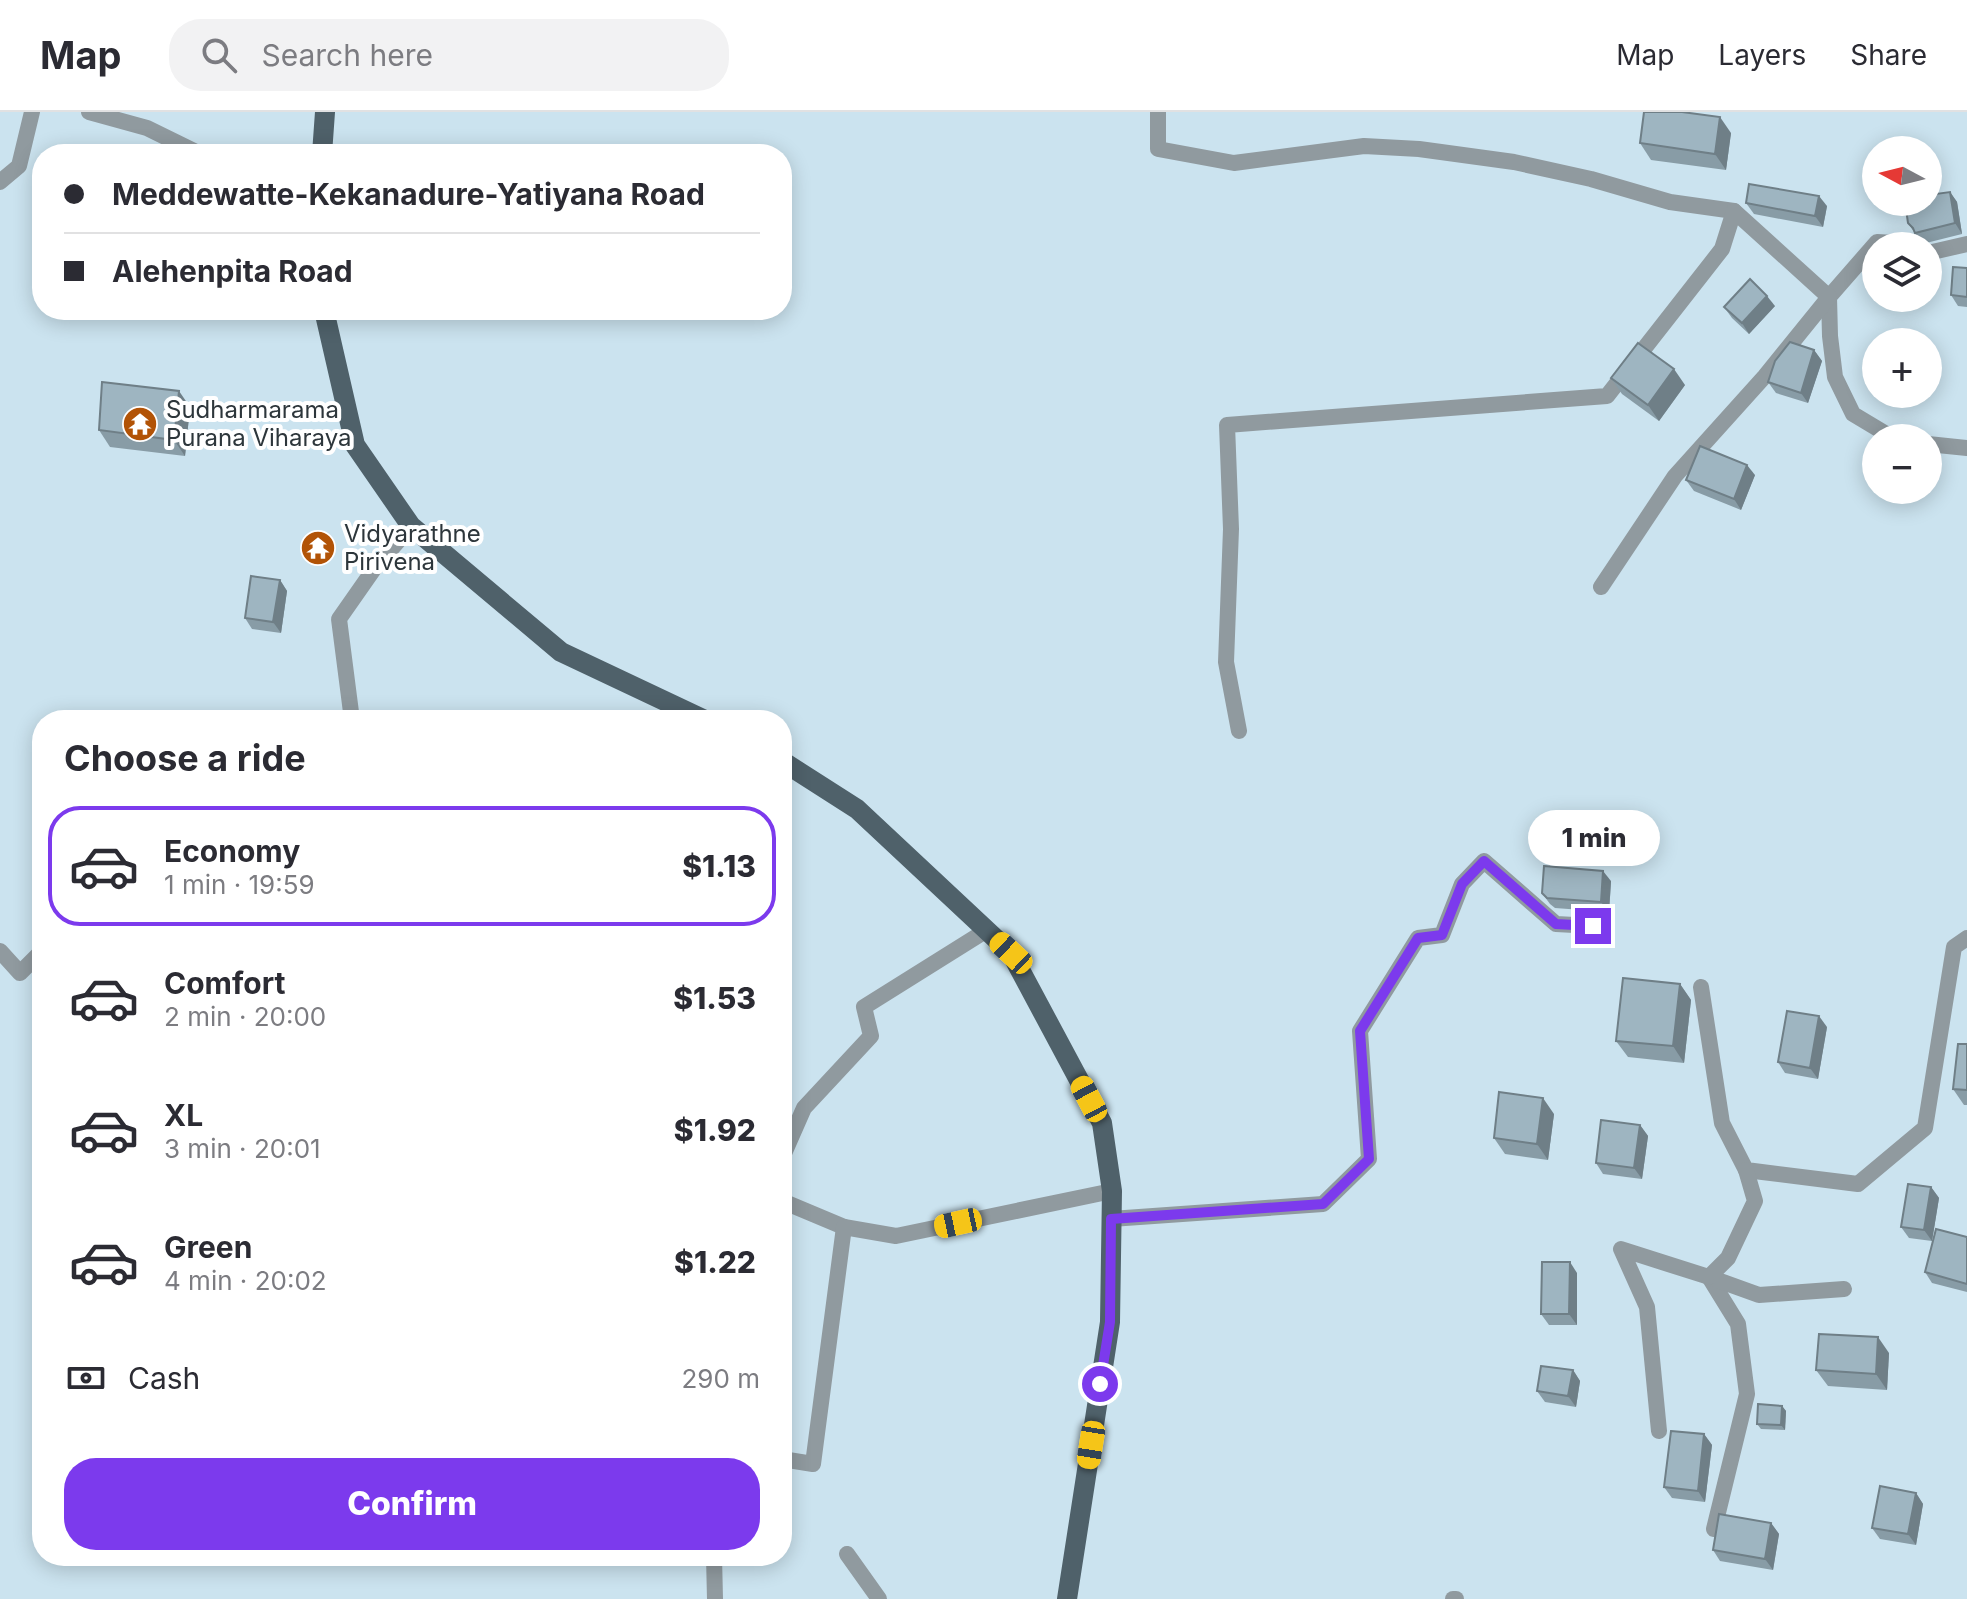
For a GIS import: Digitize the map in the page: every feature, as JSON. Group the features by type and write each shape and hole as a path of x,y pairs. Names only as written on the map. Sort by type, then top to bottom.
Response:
{"main road":[{"path":"323,144 325,112"},
{"path":"326,320 355,445 411,526 561,652 684,710"},
{"path":"792,767 857,809 1011,953 1102,1123 1112,1191 1110,1322 1067,1599"}],"street":[{"path":"0,182 19,166 32,112"},
{"path":"89,112 147,128 180,144"},
{"path":"1158,112 1158,149 1234,163 1364,146 1419,149 1514,162 1591,179 1670,202 1734,211 1829,297 1835,377 1853,414 1870,424"},
{"path":"1239,731 1226,662 1231,529 1227,425 1607,396 1722,249 1734,211"},
{"path":"1942,250 1967,244"},
{"path":"1601,587 1675,476 1765,376 1862,259"},
{"path":"1942,445 1967,448"},
{"path":"351,710 339,619 374,569 411,526"},
{"path":"1111,1219 1323,1204 1369,1159 1360,1031 1418,938 1442,935 1462,884 1484,861 1556,924 1593,926"},
{"path":"792,1135 804,1108 871,1036 864,1007 987,930"},
{"path":"1746,1170 1858,1184 1925,1128 1954,947 1967,938"},
{"path":"0,951 20,973 32,961"},
{"path":"1701,987 1722,1123 1746,1170 1755,1201 1728,1258 1709,1277"},
{"path":"792,1205 844,1227 896,1236 1112,1191"},
{"path":"792,1461 813,1464 844,1227"},
{"path":"1659,1431 1647,1307 1621,1249 1759,1295 1844,1289"},
{"path":"1709,1277 1738,1324 1747,1394 1714,1529"},
{"path":"847,1554 879,1599"},
{"path":"714,1566 715,1599"}],"building":[{"path":"1644,112 1682,112 1720,117 1715,154 1640,143"},
{"path":"1749,184 1819,196 1815,216 1746,203"},
{"path":"1950,192 1955,223 1915,232 1907,216 1942,216 1942,193"},
{"path":"1953,267 1967,268 1967,297 1951,295"},
{"path":"1750,279 1767,296 1742,323 1724,307"},
{"path":"1790,342 1814,350 1801,393 1768,382 1775,361"},
{"path":"1638,343 1674,369 1648,405 1611,378"},
{"path":"102,382 179,391 174,440 99,430"},
{"path":"1700,446 1747,465 1734,499 1686,480"},
{"path":"251,576 280,580 273,622 245,618"},
{"path":"1544,866 1603,871 1601,902 1547,898 1542,893"},
{"path":"1623,978 1680,984 1673,1046 1616,1041"},
{"path":"1787,1011 1819,1016 1810,1068 1778,1062"},
{"path":"1958,1044 1967,1044 1967,1090 1953,1089"},
{"path":"1499,1092 1543,1098 1537,1144 1494,1138"},
{"path":"1601,1120 1640,1125 1634,1168 1596,1163"},
{"path":"1908,1184 1931,1187 1924,1230 1901,1227"},
{"path":"1936,1229 1967,1237 1967,1284 1925,1272"},
{"path":"1542,1262 1570,1262 1569,1314 1541,1314"},
{"path":"1819,1334 1878,1337 1876,1374 1816,1370"},
{"path":"1541,1366 1573,1370 1568,1396 1537,1391"},
{"path":"1758,1404 1782,1406 1781,1425 1757,1424"},
{"path":"1671,1431 1704,1434 1698,1491 1664,1487"},
{"path":"1880,1486 1916,1493 1908,1534 1872,1528"},
{"path":"1719,1514 1771,1523 1765,1559 1713,1550"}],"place":[{"name":"Sudharmarama Purana Viharaya","path":"140,424"},
{"name":"Vidyarathne Pirivena","path":"318,548"}],"route":[{"path":"1100,1384 1110,1322 1111,1219 1323,1204 1369,1159 1360,1031 1418,938 1442,935 1462,884 1484,861 1556,924 1593,926"}]}
